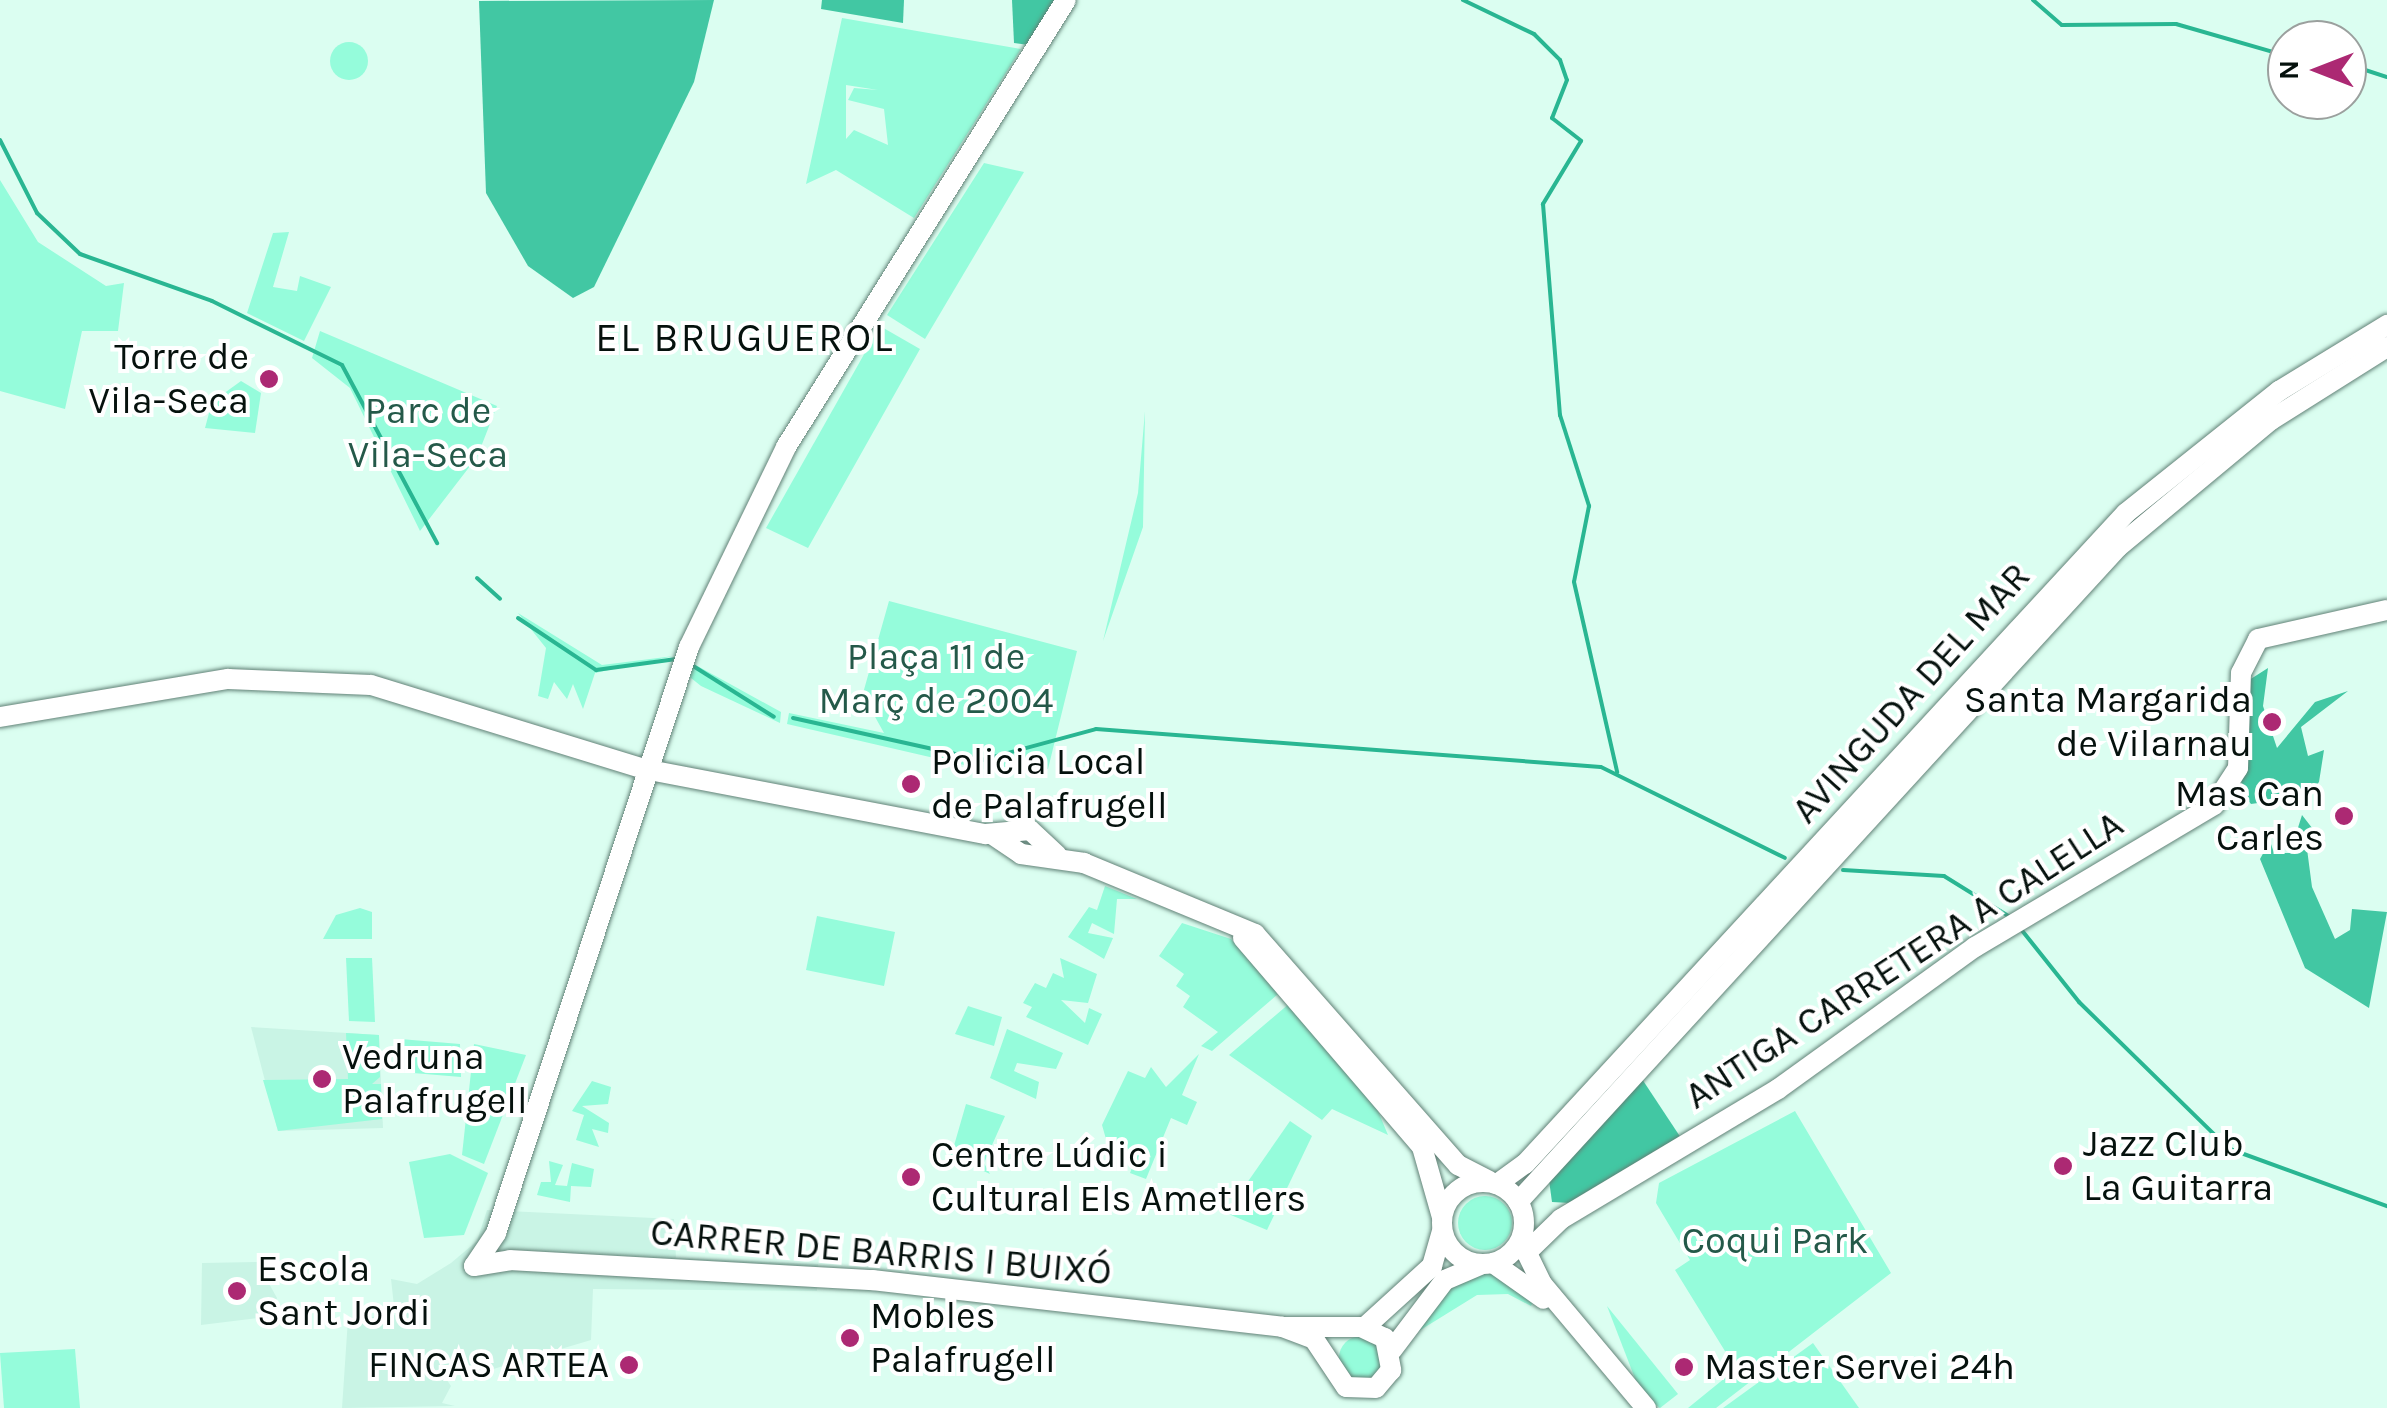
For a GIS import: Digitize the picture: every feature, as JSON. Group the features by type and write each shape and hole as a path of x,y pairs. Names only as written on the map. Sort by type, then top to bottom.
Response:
{"street":[{"path":"644,770 683,662 780,457 1066,0"},
{"name":"AVINGUDA DEL MAR","path":"1538,1164 2126,514 2264,402 2387,325"},
{"name":"AVINGUDA DEL MAR","path":"1538,1164 2118,547 2271,420 2387,348"},
{"name":"ANTIGA CARRETERA A CALELLA","path":"1526,1242 1778,1089 2003,930 2227,793 2241,751 2241,674 2258,639 2387,610"},
{"path":"0,717 150,687 295,678 427,698 644,770 1026,842 1222,920 1270,946 1443,1150 1520,1204 1572,1212"},
{"name":"CARRER DE BARRIS I BUIXÓ","path":"644,770 496,1233 474,1266 510,1260 872,1280 1282,1327 1358,1328"},
{"path":"1222,920 1422,1147 1442,1224 1458,1256 1488,1264 1543,1298 1630,1408"},
{"path":"1526,1242 1488,1264 1445,1280 1392,1350 1388,1377 1368,1390 1338,1380 1329,1359 1358,1328 1432,1266 1442,1224 1459,1188 1493,1182 1538,1164"},
{"path":"1538,1164 1520,1204 1526,1242 1546,1288 1646,1408"},
{"name":"CARRER DE BARRIS I BUIXÓ","path":"1282,1327 1314,1340 1329,1359"},
{"path":"1358,1328 1392,1350"}],"shaded area":[{"name":"Vedruna Palafrugell","path":"251,1027 379,1035 383,1128 278,1131"},
{"path":"487,1210 674,1219 676,1258 818,1264 817,1291 593,1289 591,1340 490,1370 440,1370 451,1386 442,1403 455,1406 342,1408 348,1319 395,1315 391,1279 417,1284 451,1263 477,1241"},
{"name":"Escola Sant Jordi","path":"257,1262 277,1298 273,1316 201,1325 202,1263"}],"green space":[{"path":"714,0 694,82 594,287 573,298 528,266 486,193 479,1"},
{"path":"822,0 904,0 903,23 821,9"},
{"path":"1012,0 1063,0 1036,46 1014,43"},
{"path":"842,18 1021,49 914,218 836,170 806,184","holes":["846,85 878,90 854,88 848,100 884,109 888,145 854,130 846,139"]},
{"path":"349,42 362,48 368,61 362,74 349,80 336,74 330,61 336,48"},
{"path":"984,163 1024,172 925,339 887,315"},
{"path":"0,180 38,242 106,286 124,283 118,331 82,331 65,409 0,391"},
{"path":"289,232 273,287 297,291 300,276 331,287 304,341 247,313 273,233"},
{"path":"880,326 920,349 808,548 766,528"},
{"name":"Parc de Vila-Seca","path":"320,331 497,406 477,457 420,531 350,388 312,358"},
{"path":"241,381 261,393 255,433 205,428 212,402"},
{"path":"1145,411 1143,527 1103,641 1138,493"},
{"name":"Plaça 11 de Març de 2004","path":"889,601 1077,651 1048,769 986,770 787,724 789,713 884,733 874,715 858,711"},
{"path":"518,613 602,665 674,656 595,673 583,709 573,684 567,699 554,682 548,699 538,696 546,648"},
{"path":"692,663 781,712 780,723 701,686 686,674"},
{"path":"2268,668 2263,706 2277,748 2315,702 2348,691 2301,727 2308,756 2324,750 2319,782 2307,796 2251,804 2241,791 2246,682"},
{"path":"2302,815 2316,833 2307,849 2312,887 2335,939 2350,930 2352,909 2387,912 2369,1008 2305,968 2260,859 2270,841 2274,853 2290,853"},
{"path":"1105,886 1137,899 1117,899 1114,934 1092,923 1088,933 1113,938 1104,959 1068,937 1089,907 1097,910"},
{"path":"360,908 372,912 372,939 323,939 336,915"},
{"path":"817,916 895,932 884,986 806,970"},
{"path":"1182,923 1231,939 1278,994 1212,1051 1201,1046 1218,1032 1183,1007 1190,996 1176,986 1184,974 1159,956"},
{"path":"346,958 372,958 375,1022 349,1021"},
{"path":"1060,958 1097,974 1088,1003 1061,1000 1085,1023 1089,1008 1102,1014 1088,1045 1026,1017 1032,1007 1023,1003 1035,983 1046,988 1053,973 1064,978"},
{"path":"1290,1003 1378,1111 1388,1135 1332,1109 1322,1120 1229,1055"},
{"path":"968,1006 1002,1017 994,1046 955,1034"},
{"path":"1007,1029 1063,1053 1056,1069 1017,1063 1014,1071 1039,1082 1036,1099 990,1078"},
{"path":"346,1033 379,1035 380,1077 372,1084 381,1084 382,1119 278,1131 263,1080 348,1079"},
{"path":"400,1039 460,1044 461,1077 401,1072"},
{"path":"474,1044 526,1055 484,1164 462,1155"},
{"path":"1199,1054 1182,1095 1197,1102 1187,1125 1171,1118 1146,1179 1130,1173 1138,1153 1106,1139 1102,1125 1128,1071 1145,1078 1151,1067 1166,1087"},
{"path":"1642,1079 1681,1138 1570,1203 1552,1202 1549,1180"},
{"path":"592,1081 611,1087 608,1104 582,1106 609,1123 608,1133 592,1129 599,1147 576,1140 584,1115 572,1111"},
{"path":"966,1104 1005,1116 984,1163 990,1174 951,1156"},
{"name":"Coqui Park","path":"1795,1111 1891,1273 1716,1408 1688,1408 1736,1369 1675,1270 1690,1260 1656,1203 1659,1183"},
{"path":"1290,1121 1312,1136 1267,1230 1226,1213"},
{"path":"450,1154 488,1173 464,1235 424,1238 409,1162"},
{"path":"549,1161 563,1165 555,1185 567,1186 572,1163 594,1169 591,1187 571,1186 570,1202 537,1195 541,1182 551,1182"},
{"path":"1485,1196 1504,1204 1512,1223 1504,1242 1485,1250 1466,1242 1458,1223 1466,1204"},
{"path":"1487,1271 1534,1300 1531,1306 1508,1294 1477,1295 1414,1334 1448,1287"},
{"path":"1607,1306 1678,1394 1660,1408 1641,1394"},
{"path":"1361,1336 1376,1343 1383,1358 1376,1373 1361,1380 1346,1373 1339,1358 1346,1343"},
{"path":"1813,1343 1859,1408 1723,1408"},
{"path":"75,1349 80,1408 4,1408 0,1353"}],"waterway":[{"path":"1463,0 1534,34 1560,60 1567,80 1552,118 1581,141 1543,204 1560,415 1589,506 1574,582 1617,772"},
{"path":"2033,0 2062,25 2176,24 2267,50"},
{"path":"2367,70 2387,77"},
{"path":"0,140 37,213 80,254 212,301 342,365 437,543"},
{"path":"477,578 500,599"},
{"path":"518,618 596,670 676,659"},
{"path":"690,664 774,717"},
{"path":"793,718 982,760 1096,729 1601,767 1785,858"},
{"path":"1843,870 1944,876 2010,917"},
{"path":"2020,928 2079,1002 2219,1139"},
{"path":"2230,1149 2387,1206"}],"place":[{"name":"Torre de Vila-Seca","path":"269,379"},
{"name":"Santa Margarida de Vilarnau","path":"2272,722"},
{"name":"Policia Local de Palafrugell","path":"911,784"},
{"name":"Mas Can Carles","path":"2344,816"},
{"name":"Vedruna Palafrugell","path":"322,1079"},
{"name":"Jazz Club La Guitarra","path":"2063,1166"},
{"name":"Centre Lúdic i Cultural Els Ametllers","path":"911,1177"},
{"name":"Escola Sant Jordi","path":"237,1291"},
{"name":"Mobles Palafrugell","path":"850,1338"},
{"name":"FINCAS ARTEA","path":"629,1365"},
{"name":"Master Servei 24h","path":"1684,1367"}],"district":[{"name":"EL BRUGUEROL","path":"745,338"}]}
